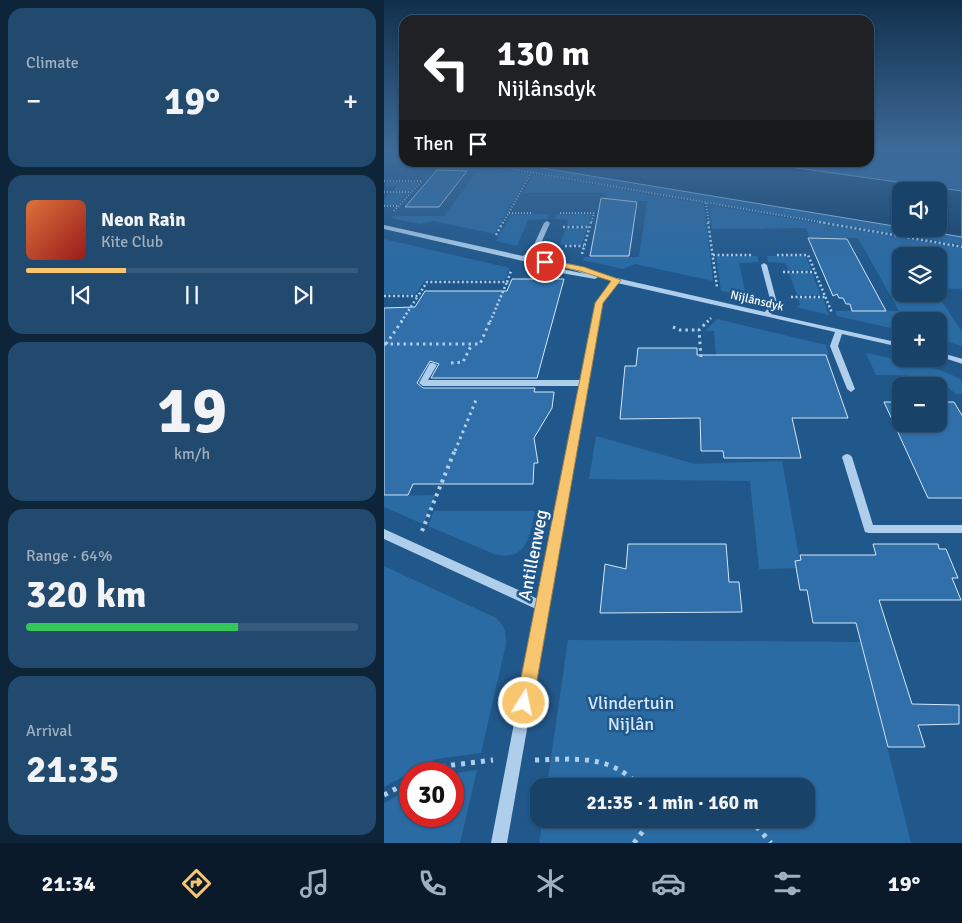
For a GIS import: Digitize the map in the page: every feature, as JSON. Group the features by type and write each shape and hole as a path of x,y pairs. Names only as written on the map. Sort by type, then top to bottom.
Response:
{"street":[{"path":"523,259 535,250 546,225"},
{"name":"Nijlânsdyk","path":"384,227 531,260 550,269 613,279 892,343"},
{"path":"765,269 774,302 768,315"},
{"name":"Antillenweg","path":"499,843 599,303 613,279"},
{"path":"839,331 834,346 851,389"},
{"path":"947,357 962,362"},
{"path":"433,365 423,383 584,383"},
{"path":"847,457 869,528 962,529"},
{"path":"384,534 542,606"}],"path":[{"path":"388,217 416,187"},
{"path":"492,243 523,187"},
{"path":"615,187 962,247"},
{"path":"384,192 412,192"},
{"path":"706,203 718,293"},
{"path":"384,206 398,206"},
{"path":"546,225 590,227"},
{"path":"713,255 752,255"},
{"path":"771,255 808,255 832,318"},
{"path":"385,344 480,344 515,267"},
{"path":"765,269 815,272"},
{"path":"385,344 427,282 507,282"},
{"path":"384,296 418,296"},
{"path":"772,297 825,297"},
{"path":"674,328 680,330 699,330 715,314"},
{"path":"699,330 701,357"},
{"path":"433,365 463,362 472,344"},
{"path":"424,529 477,398"},
{"path":"464,764 494,760"},
{"path":"536,760 598,760 631,774 634,778"},
{"path":"384,794 399,786"},
{"path":"634,843 645,828"},
{"path":"758,828 771,843"}],"green space":[{"path":"396,187 414,187 411,191 393,191"},
{"path":"465,187 521,187 494,234 434,221 419,224 391,218 393,216 444,216"},
{"path":"526,187 609,187 704,204 713,281 635,264 623,269 583,260 584,257 639,257 647,201 605,201 606,193 523,193"},
{"path":"623,187 660,187 892,226 892,233"},
{"path":"947,187 962,187 962,191 947,189"},
{"path":"391,192 409,192 397,205 384,206 384,200"},
{"path":"709,205 962,248 962,289 947,288 947,247 892,247 892,299 858,238 810,238 806,228 712,229"},
{"path":"511,214 549,214 547,219 528,220 517,246 496,241"},
{"path":"557,214 591,214 588,226 567,225 568,220 555,219"},
{"path":"566,228 587,228 582,245 560,244"},
{"path":"947,235 962,237 962,245 915,237 947,237"},
{"path":"384,239 510,268 505,280 425,280 416,294 384,294"},
{"path":"716,256 757,256 759,262 739,263 746,296 721,291"},
{"path":"767,256 806,256 811,270 789,270 785,263 768,262"},
{"path":"789,273 812,273 821,295 797,295"},
{"path":"798,298 823,298 829,315 796,307 800,305"},
{"path":"894,302 942,302 962,332 962,346 947,342 947,312 892,312 892,328 837,316 835,311 899,311"},
{"path":"717,319 826,345 829,355 716,355 714,331 705,331"},
{"path":"866,353 892,358 892,367 929,367 940,370 962,380 962,394 956,394 947,387 947,377 876,375"},
{"path":"596,436 695,464 782,461 801,568 759,569 750,481 589,479"},
{"path":"436,495 423,524 384,507 384,496"},
{"path":"434,511 535,511 525,545 514,554 505,555 494,554 428,526"},
{"path":"384,566 496,618 504,630 506,644 481,753 436,759 430,762 399,762 399,779 384,787"},
{"name":"Vlindertuin Nijlân","path":"568,640 861,642 911,843 539,843 542,828 815,828 815,778 548,778"},
{"path":"477,770 464,826 464,772"},
{"path":"399,795 399,827 464,827 460,843 384,843 384,803"}],"shaded area":[{"path":"660,187 892,187 892,226"},
{"path":"947,189 962,191 962,237 947,234"}],"building":[{"path":"422,187 454,187 439,207 405,207"},
{"path":"601,198 637,202 629,256 590,256"},
{"path":"808,238 847,239 886,311 852,311 850,304 846,304 843,298 839,298 837,294 833,296"},
{"path":"512,279 564,279 537,378 431,378 439,364 430,361 417,383 423,388 535,388 534,392 554,392 552,408 534,438 538,463 534,463 533,484 413,484 408,495 384,495 384,308 415,307 425,291 507,291"},
{"path":"638,348 697,348 697,355 826,355 848,418 792,418 801,458 724,458 723,451 701,451 700,418 620,419 625,366 636,366"},
{"path":"884,402 892,402 892,419"},
{"path":"947,402 954,402 963,417 963,498 928,498 898,432 947,432"},
{"path":"628,544 726,544 729,582 739,582 742,612 600,613 605,564 626,569"},
{"path":"873,544 938,544 939,549 946,549 958,578 952,578 961,600 879,600 912,704 959,705 959,724 918,725 925,747 888,747 856,623 813,623 807,590 800,590 795,561 801,560 800,555 876,555"}],"route":[{"path":"524,703 599,303 616,280 582,269 545,262"}]}
